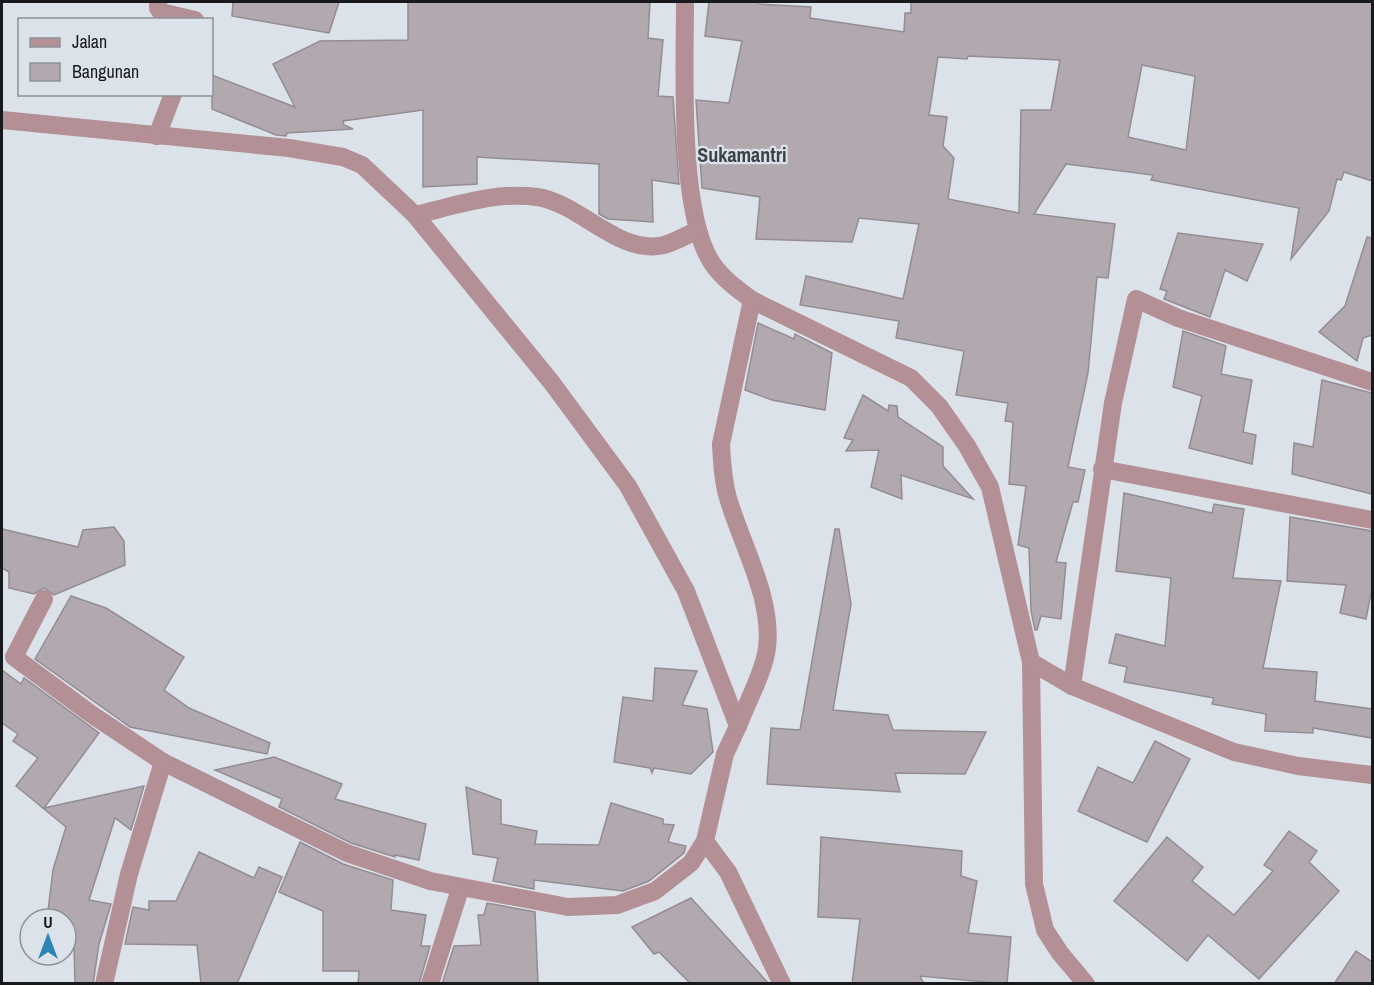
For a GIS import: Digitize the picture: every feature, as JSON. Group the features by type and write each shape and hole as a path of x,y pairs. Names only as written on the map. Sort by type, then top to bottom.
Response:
{"street":[{"path":"159,2 158,8 161,12 186,18"},
{"path":"685,2 687,148 698,230 712,262 733,287 752,300 911,378 939,406 967,446 990,488 1031,662 1034,884 1045,930 1060,953 1086,984"},
{"path":"157,136 172,96"},
{"path":"2,120 289,148 343,157 362,165 415,215 552,383 628,486 686,591 738,726"},
{"path":"415,215 474,200 537,196 578,212 611,235 632,242 663,246 698,230"},
{"path":"1072,686 1102,469 1115,392 1136,299 1178,318 1372,382"},
{"path":"44,599 8,653 91,714 163,762 347,853 460,888 568,907 617,905 655,891 691,863 705,841 725,754 767,652 768,635 765,610 727,497 722,469 721,444 752,300"},
{"path":"1102,469 1372,520"},
{"path":"1031,662 1072,686 1132,708 1234,752 1298,766 1372,775"},
{"path":"104,984 129,874 163,762"},
{"path":"705,841 728,872 782,984"},
{"path":"430,984 460,888"}],"building":[{"path":"233,2 339,2 329,33 232,16"},
{"path":"408,2 650,2 648,38 663,40 658,96 673,97 679,184 652,180 653,222 608,219 599,214 599,164 477,157 477,184 423,187 423,110 343,121 344,125 353,129 287,133 286,136 276,135 212,109 213,75 295,107 273,64 320,41 408,40"},
{"path":"709,2 758,2 758,4 811,7 810,18 904,32 905,13 911,13 911,2 1372,2 1372,181 1344,172 1341,180 1337,179 1329,211 1291,259 1299,208 1151,180 1153,175 1066,164 1034,214 1115,224 1108,278 1097,277 1088,373 1068,467 1085,470 1078,502 1073,502 1056,562 1066,563 1061,619 1041,616 1037,630 1035,630 1031,611 1029,548 1018,545 1026,486 1009,484 1013,422 1005,421 1008,403 956,395 964,351 896,338 899,321 800,305 806,276 903,299 919,224 859,218 852,242 756,239 760,197 702,188 696,100 729,103 742,41 705,36","holes":["968,56 1060,60 1051,110 1021,110 1019,213 948,199 954,158 943,146 947,117 929,115 938,57 967,59","1142,65 1195,76 1186,150 1128,137"]},
{"path":"1178,233 1263,244 1247,281 1225,270 1210,317 1164,299 1167,291 1160,289"},
{"path":"1367,237 1372,238 1372,335 1363,338 1357,361 1319,332 1345,306"},
{"path":"758,323 794,339 795,334 832,353 825,410 772,400 745,390"},
{"path":"1183,331 1226,346 1221,374 1252,380 1243,432 1256,435 1252,464 1189,448 1202,396 1173,387"},
{"path":"1322,380 1372,393 1372,494 1292,474 1294,443 1313,447"},
{"path":"863,395 888,411 889,405 897,406 898,417 943,447 943,466 973,499 901,475 902,499 871,487 879,450 846,451 853,440 844,438"},
{"path":"1124,493 1212,513 1214,504 1244,509 1233,578 1281,581 1263,668 1317,672 1315,701 1372,709 1372,738 1313,728 1313,733 1265,731 1266,714 1212,704 1214,698 1124,682 1127,667 1109,663 1116,634 1165,646 1171,578 1116,571"},
{"path":"1290,517 1372,531 1372,588 1366,619 1340,613 1346,585 1287,581"},
{"path":"114,527 124,541 125,565 54,595 44,588 34,594 9,588 9,572 2,568 2,529 78,547 83,530"},
{"path":"835,529 839,529 851,604 833,710 888,715 893,730 986,732 965,774 895,773 900,792 767,784 771,728 800,730"},
{"path":"71,596 106,608 184,657 164,690 189,708 270,743 267,754 130,727 35,659"},
{"path":"655,668 697,671 682,705 707,709 713,752 691,774 654,768 652,773 650,768 614,762 623,697 653,701"},
{"path":"2,670 21,684 24,678 99,733 44,808 144,786 131,830 115,818 89,900 111,904 99,944 93,984 75,984 75,967 78,967 78,907 48,907 53,870 66,827 16,786 38,758 13,741 18,734 2,723"},
{"path":"1155,741 1190,759 1147,842 1078,811 1098,767 1133,783"},
{"path":"274,757 342,784 335,799 426,824 419,860 395,855 395,857 351,843 279,807 282,799 215,770"},
{"path":"466,787 501,800 501,824 537,831 535,844 599,845 611,803 663,819 663,824 674,825 668,842 686,846 684,853 649,881 623,891 534,880 534,889 493,881 498,858 473,854"},
{"path":"1289,831 1317,851 1309,862 1339,891 1259,979 1208,935 1187,961 1114,901 1167,837 1203,867 1192,881 1234,915 1273,871 1264,865"},
{"path":"821,837 962,851 961,876 977,881 968,933 1011,937 1007,984 920,976 924,984 852,984 860,919 818,917"},
{"path":"300,842 343,864 393,880 391,910 426,915 421,946 430,946 419,984 358,984 359,971 323,971 323,911 279,892"},
{"path":"199,852 254,878 259,867 282,877 237,984 201,984 197,945 125,944 133,907 149,910 149,901 176,901"},
{"path":"691,898 769,984 691,984 659,952 654,954 632,927"},
{"path":"487,903 535,912 538,984 442,984 454,946 481,945 478,915 484,915"},
{"path":"1356,951 1372,962 1372,984 1334,984"}],"district":[{"name":"Sukamantri","path":"742,154"}]}
